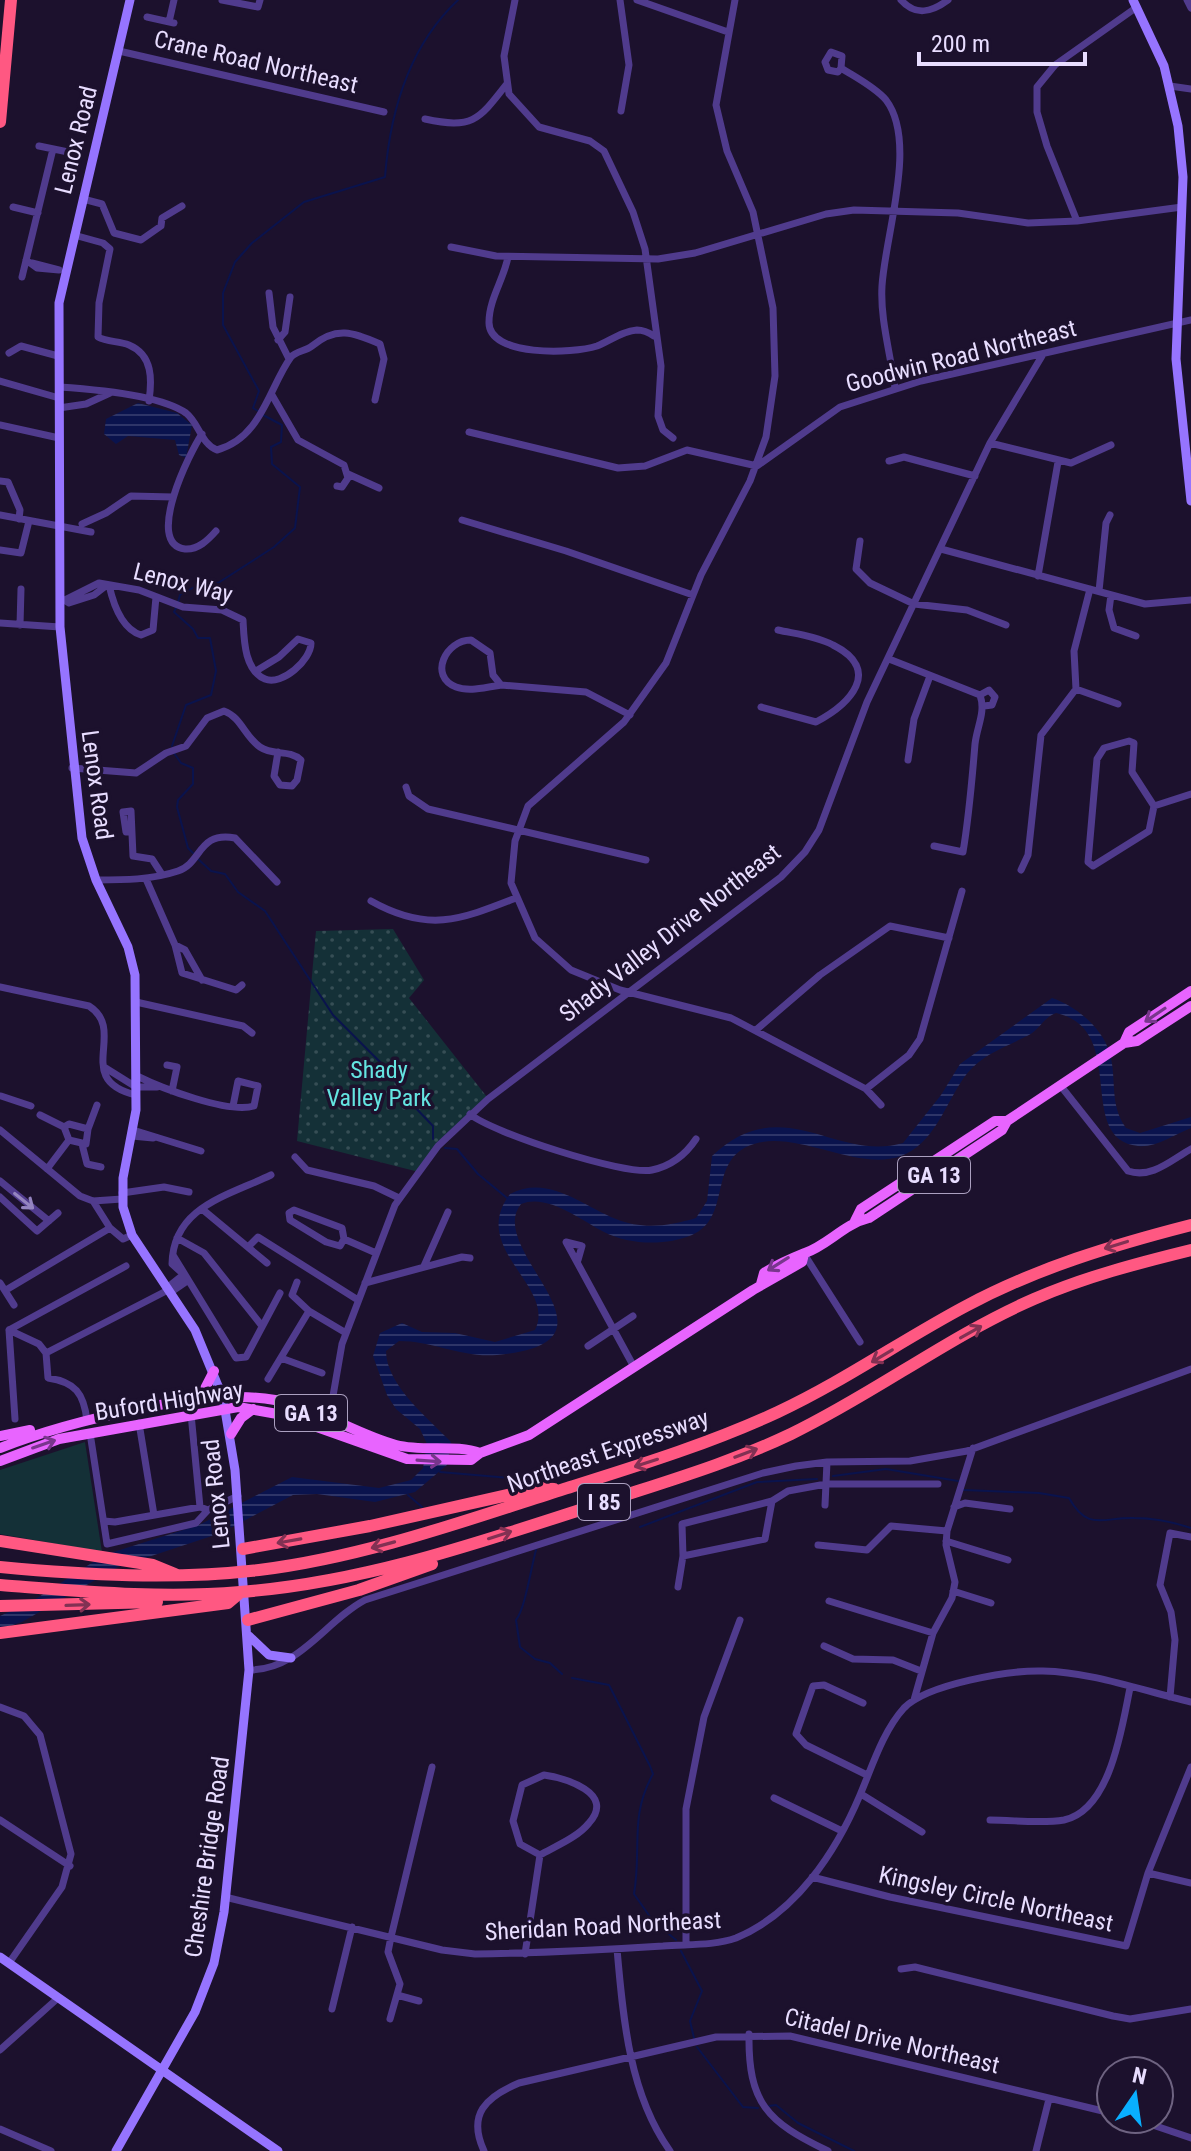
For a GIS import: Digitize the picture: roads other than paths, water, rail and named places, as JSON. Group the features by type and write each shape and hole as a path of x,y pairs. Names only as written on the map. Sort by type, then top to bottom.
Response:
{"highway":[{"path":"0,122 11,0"},
{"name":"Northeast Expressway","path":"0,1567 92,1575 178,1576 259,1570 372,1548 669,1456 780,1411 964,1307 1034,1274 1124,1242 1191,1225"},
{"name":"Northeast Expressway","path":"0,1585 123,1594 244,1592 348,1577 475,1543 669,1482 753,1451 841,1408 1033,1300 1132,1265 1190,1250"},
{"path":"242,1546 374,1525 539,1488 565,1489"},
{"path":"0,1542 153,1565 178,1576"},
{"path":"248,1620 359,1590 436,1563 475,1543"},
{"path":"0,1633 228,1603 244,1592"},
{"path":"0,1606 168,1601 198,1594"}],"main road":[{"name":"Lenox Road","path":"130,0 74,235 62,270 58,356 62,526 60,627 72,768 82,838 96,880 128,947 135,975 137,1076 122,1196 132,1235 195,1330 214,1371 231,1434 244,1592"},
{"path":"1135,3 1155,41 1170,86 1183,177 1176,359 1191,500"},
{"path":"1183,431 1191,413"},
{"path":"1188,480 1191,456"},
{"name":"Buford Highway","path":"1124,1043 1129,1032 1191,991"},
{"name":"Buford Highway","path":"0,1448 60,1427 198,1402 255,1408 283,1415 340,1436 431,1462 464,1461 529,1435 761,1284 764,1273 787,1258 804,1254 855,1221 861,1209 995,1121 1007,1121 1124,1043 1137,1041 1191,1006"},
{"path":"198,1402 214,1371"},
{"name":"Buford Highway","path":"0,1461 59,1439 191,1414 224,1404 278,1400 329,1419 395,1451 463,1449 480,1453"},
{"path":"311,1413 334,1400"},
{"path":"231,1434 241,1418 255,1408"},
{"path":"283,1415 317,1424 329,1419 331,1428 340,1436"},
{"path":"0,1436 60,1427"},
{"name":"Cheshire Bridge Road","path":"116,2151 208,1982 225,1897 249,1670 244,1592"},
{"path":"249,1636 269,1655 291,1658"},
{"path":"4,1960 278,2151"}],"street":[{"path":"147,17 172,22 174,0"},
{"path":"222,0 258,7 260,0"},
{"path":"515,0 504,56 506,85 513,99 539,127 590,141 604,151 633,212 646,259 661,366 658,416 663,430 673,438"},
{"path":"620,0 629,65 621,111"},
{"path":"637,0 728,32"},
{"path":"735,0 717,116 759,235 773,308 776,352 771,415 757,466 693,595 666,663 630,715 580,764 532,802 518,830 510,870 516,898 530,931 548,953 586,978 629,992 704,1009 756,1030 866,1089 881,1105"},
{"path":"901,0 913,10 923,12 932,11 948,0"},
{"path":"1187,0 1191,8"},
{"path":"1077,221 1043,135 1037,112 1037,87 1055,65 1135,3"},
{"name":"Crane Road Northeast","path":"119,51 384,112"},
{"path":"841,68 883,96 893,111 901,160 891,209 882,299 895,389"},
{"path":"425,119 471,123 483,114 506,85"},
{"path":"1170,86 1191,89"},
{"path":"39,146 73,153"},
{"path":"22,277 29,261 53,149"},
{"path":"83,199 102,204 114,233 141,240 161,226 162,218 182,206"},
{"path":"13,207 38,213"},
{"path":"451,247 508,257 646,259 695,253 826,214 891,209 1028,223 1077,221 1182,207"},
{"path":"74,235 103,243 110,249 99,303 98,337 133,347 148,364 152,375 149,401"},
{"path":"508,257 489,318 490,333 496,341 522,348 571,350 597,345 633,330 648,331 655,337"},
{"path":"29,261 62,270"},
{"path":"269,293 278,340 289,359"},
{"path":"278,340 285,332 290,297"},
{"name":"Goodwin Road Northeast","path":"757,466 840,407 895,389 1191,320"},
{"path":"59,398 96,389 149,401 187,414 209,446 217,450 237,440 255,424 271,399 289,359 331,332 356,333 380,344 384,359 375,400"},
{"path":"9,353 21,346 58,356"},
{"name":"Shady Valley Drive Northeast","path":"329,1419 339,1355 376,1253 399,1198 438,1146 470,1114 781,877 805,852 819,830 867,702 990,443 1042,356"},
{"path":"0,381 86,404 110,393"},
{"path":"96,389 96,399"},
{"path":"271,399 298,440 344,465 348,474 379,488"},
{"path":"0,425 59,438"},
{"path":"469,432 618,468 645,466 680,450 757,466"},
{"path":"202,434 173,497 166,529 174,543 184,549 198,547 216,531"},
{"path":"990,443 1058,462 1086,459 1111,445"},
{"path":"889,461 904,457 975,476"},
{"path":"1038,576 1058,462"},
{"path":"337,486 344,486 348,474"},
{"path":"0,481 8,482 20,510 19,519"},
{"path":"0,515 62,526 81,524 131,496 173,497"},
{"path":"1099,591 1106,523 1110,515"},
{"path":"462,520 693,595"},
{"path":"0,550 21,553 29,521"},
{"path":"860,541 856,562 860,576 914,604 967,610 1006,625"},
{"path":"941,549 1099,591 1110,599 1145,604 1191,600"},
{"name":"Lenox Way","path":"62,600 69,594 83,595 99,583 183,607 222,610 243,620 245,647 256,671"},
{"path":"108,585 120,616 135,634 153,630 156,597"},
{"path":"20,625 21,589"},
{"path":"1021,870 1028,855 1041,735 1076,689 1074,651 1090,589"},
{"path":"1110,599 1114,628 1136,636"},
{"path":"0,623 60,627"},
{"path":"761,707 816,722 853,697 857,672 846,653 831,644 778,630"},
{"path":"298,639 311,643 308,657 274,680 266,680 256,671 279,657 298,639"},
{"path":"501,685 493,675 490,653 480,643 461,641 445,652 443,671 455,687 469,689 501,685 586,692 630,715"},
{"path":"889,659 980,695 984,706 975,743 971,804 963,852 934,846"},
{"path":"908,760 914,719 930,676"},
{"path":"1076,689 1118,704"},
{"path":"980,695 989,690 995,697 992,705 984,706"},
{"path":"853,697 867,702"},
{"path":"72,768 136,773 194,739 207,718 224,711 237,720 257,745 295,754 301,760 292,786 280,785 274,776 278,752"},
{"path":"1116,743 1134,743 1132,772 1154,806 1149,831 1093,866 1088,862 1097,759 1104,748 1116,743"},
{"path":"406,787 409,796 428,809 646,860"},
{"path":"1154,806 1191,794"},
{"path":"130,831 133,856 152,859 161,873"},
{"path":"96,880 146,879 176,871 217,836 235,838 277,882"},
{"path":"146,879 175,945 182,973 236,990 242,985"},
{"path":"866,1089 909,1055 920,1039 962,891"},
{"path":"371,901 410,919 445,922 516,898"},
{"path":"756,1030 820,975 890,926 949,938"},
{"path":"175,945 185,950 202,980"},
{"path":"0,987 89,1006 102,1014 105,1025 101,1055 109,1084 120,1091 158,1087"},
{"path":"136,1002 243,1026 252,1033"},
{"path":"167,1065 177,1067 178,1072 172,1091"},
{"path":"104,1067 136,1091"},
{"path":"109,1084 116,1076"},
{"path":"137,1076 158,1087 172,1091 233,1106 246,1109 254,1106 258,1086 238,1081 233,1106"},
{"path":"1060,1085 1128,1171 1138,1174 1151,1171 1191,1149"},
{"path":"0,1095 31,1106"},
{"path":"82,1144 89,1137 88,1129 97,1105"},
{"path":"470,1114 546,1146 636,1171 666,1166 687,1153 696,1139"},
{"path":"40,1115 64,1127 69,1140"},
{"path":"64,1127 69,1124 88,1129"},
{"path":"0,1130 80,1196 93,1201 164,1187 189,1192"},
{"path":"132,1133 201,1151"},
{"path":"69,1140 82,1144"},
{"path":"47,1169 69,1140"},
{"path":"82,1144 87,1164 101,1167"},
{"path":"295,1157 307,1170 374,1186 399,1198"},
{"path":"271,1175 191,1213 177,1238 172,1264 184,1276 236,1358 246,1357 280,1293"},
{"path":"0,1181 49,1221"},
{"path":"0,1197 37,1231 58,1213"},
{"path":"93,1201 110,1228 123,1239 132,1235"},
{"path":"202,1209 267,1263"},
{"path":"424,1266 448,1212"},
{"path":"289,1213 305,1213 342,1228 344,1239 340,1246 326,1242 290,1220 289,1213"},
{"path":"14,1305 3,1287 110,1228"},
{"path":"248,1247 258,1237 358,1300"},
{"path":"177,1238 204,1253 262,1326"},
{"path":"344,1239 376,1253"},
{"path":"804,1254 860,1342"},
{"path":"365,1283 424,1266 470,1258"},
{"path":"578,1260 596,1303 634,1367"},
{"path":"9,1330 126,1266"},
{"path":"46,1353 170,1289 184,1276"},
{"path":"297,1282 292,1295 309,1311 346,1333"},
{"path":"268,1379 309,1311"},
{"path":"588,1346 633,1316"},
{"path":"9,1330 39,1344 46,1353 48,1378 73,1385 83,1397 87,1421"},
{"path":"9,1330 15,1419"},
{"path":"281,1358 322,1373"},
{"path":"249,1670 265,1669 291,1658 310,1645 343,1611 365,1600 763,1473 827,1462 910,1461 973,1448 1030,1425 1135,1393 1191,1369"},
{"path":"90,1433 107,1544 112,1545 196,1523 204,1508 191,1414"},
{"path":"139,1423 154,1515"},
{"path":"914,1700 933,1633 945,1617 953,1591 947,1531 973,1448"},
{"path":"825,1505 827,1462"},
{"path":"678,1587 683,1556 682,1524 772,1501 788,1491 826,1484 938,1484"},
{"path":"104,1521 115,1522 204,1508 238,1496"},
{"path":"683,1556 765,1539 772,1501"},
{"path":"954,1507 965,1503 1010,1509"},
{"path":"818,1545 867,1550 891,1526 947,1531"},
{"path":"1170,1697 1175,1640 1171,1612 1160,1585 1170,1533 1191,1537"},
{"path":"946,1541 1008,1560"},
{"path":"953,1591 991,1603"},
{"path":"829,1601 933,1633"},
{"path":"686,1944 686,1809 704,1717 740,1620"},
{"path":"824,1646 853,1659 893,1660 921,1671"},
{"path":"914,1700 947,1687 1020,1671 1047,1671 1191,1702"},
{"path":"863,1703 824,1685 813,1686 796,1734 806,1745 867,1775"},
{"path":"990,1820 1062,1820 1087,1809 1102,1787 1115,1754 1130,1688"},
{"name":"Sheridan Road Northeast","path":"225,1897 451,1951 525,1954 735,1938 785,1905 812,1877 842,1831 867,1775 903,1709 914,1700"},
{"path":"0,1707 24,1716 40,1735 70,1841 70,1866 62,1887 4,1960"},
{"path":"390,2019 400,1984 398,1969 388,1952 432,1767"},
{"name":"Kingsley Circle Northeast","path":"812,1877 1120,1947 1128,1942 1148,1873 1191,1767"},
{"path":"525,1954 540,1855 592,1820 596,1802 586,1787 544,1775 522,1785 513,1830 520,1844 540,1855"},
{"path":"861,1794 922,1832"},
{"path":"774,1798 842,1831"},
{"path":"0,1820 70,1866"},
{"path":"1148,1873 1191,1883"},
{"path":"332,2009 352,1927"},
{"path":"617,1949 621,2000 641,2094 670,2151"},
{"path":"901,1969 915,1967 1130,2019 1191,2009"},
{"path":"397,1995 419,2001"},
{"path":"0,2050 58,1998"},
{"path":"749,2034 749,2068 762,2106 783,2128 828,2151"},
{"name":"Citadel Drive Northeast","path":"484,2151 478,2138 476,2119 492,2097 529,2079 716,2037 749,2034 790,2036 1095,2109"},
{"path":"1036,2151 1049,2099"},
{"path":"0,2129 51,2151"}],"waterway":[{"path":"258,411 253,408 259,391 223,325 223,293 235,262 252,243 304,202 385,177 392,128 405,81 427,38 458,0"},
{"path":"178,602 180,595 207,580 218,583 274,547 295,528 300,487 272,464 271,447 281,442 282,425 263,415"},
{"path":"172,746 186,705 211,695 216,671 210,638 198,638 193,629 174,612 176,608"},
{"path":"174,753 181,763 193,768 193,784 178,800 177,807 188,848 193,853"},
{"path":"197,858 211,871 225,874 238,892 265,911 333,1015 386,1068 410,1102 433,1126 433,1139"},
{"path":"445,1148 457,1149 478,1174 507,1198"},
{"path":"833,1476 886,1469 958,1481"},
{"path":"440,1472 534,1480"},
{"path":"640,1527 757,1482 817,1479"},
{"path":"964,1490 1039,1493 1069,1498 1076,1509 1090,1519 1149,1519 1191,1528"},
{"path":"408,1495 422,1507"},
{"path":"536,1550 525,1598 516,1620 520,1647 535,1659 550,1663 562,1674"},
{"path":"572,1678 609,1685 650,1766 653,1774 641,1804 639,1819 634,1894 653,1921 676,1940"},
{"path":"681,1951 702,1991 690,2021 694,2038"},
{"path":"697,2047 743,2107 758,2108"},
{"path":"769,2106 776,2105 798,2123 854,2151"}],"park label":[{"name":"Shady Valley Park","path":"379,1084"}]}
